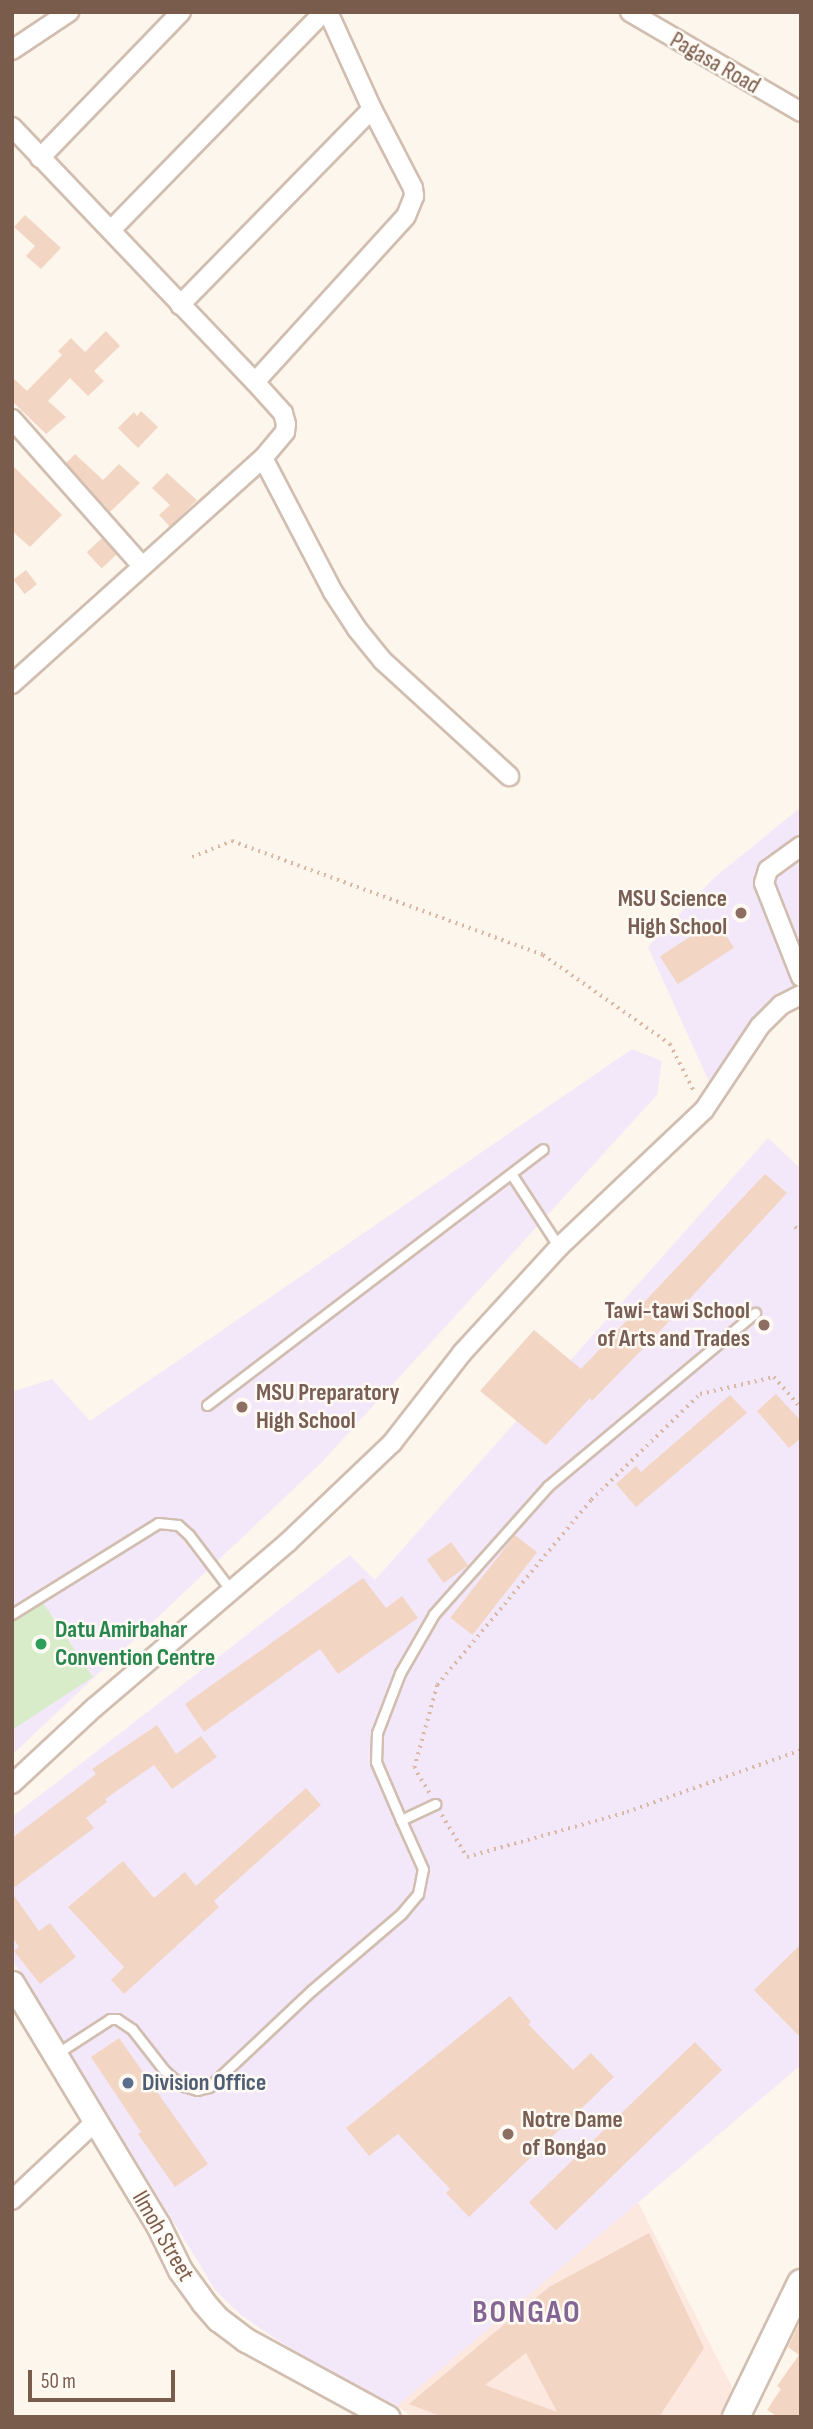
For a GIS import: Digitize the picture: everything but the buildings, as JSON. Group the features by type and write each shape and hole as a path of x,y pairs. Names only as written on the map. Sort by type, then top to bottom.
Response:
{"main road":[{"path":"736,2417 801,2283"}],"street":[{"path":"12,50 69,12"},
{"path":"40,158 181,12"},
{"path":"111,230 326,12 413,188 412,206 255,382"},
{"name":"Pagasa Road","path":"630,12 801,111"},
{"path":"180,305 372,109"},
{"path":"12,127 255,382 283,413 286,424 285,432 263,458 12,684"},
{"path":"12,419 142,566"},
{"path":"263,458 332,592 357,629 400,678 509,776"},
{"path":"801,846 768,870 764,883 801,977"},
{"path":"12,1784 230,1589 288,1542 392,1443 462,1353 559,1247 704,1110 760,1026 781,1005 801,995"},
{"name":"Ilmoh Street","path":"12,1983 158,2225 180,2270 218,2319 246,2340 387,2417"},
{"path":"12,2200 96,2121"}],"lane":[{"path":"207,1405 543,1149"},
{"path":"512,1175 559,1247"},
{"path":"55,2054 110,2019 117,2019 132,2029 164,2070 180,2085 197,2090 209,2087 302,1999 401,1914 418,1894 424,1869 376,1762 377,1733 400,1674 434,1614 548,1486 755,1313"},
{"path":"12,1614 158,1523 178,1525 189,1535 230,1589"},
{"path":"401,1820 435,1804"}],"path":[{"path":"192,857 232,841 543,955 670,1044 704,1110"},
{"path":"795,1227 801,1233"},
{"path":"801,1408 774,1377 700,1394 591,1500 437,1685 414,1768 467,1857 627,1812 801,1750"}],"shaded area":[{"name":"MSU Science High School","path":"801,807 801,998 711,1086 648,947 714,878"},
{"name":"MSU Preparatory High School","path":"632,1049 662,1061 657,1095 321,1463 12,1755 12,1392 52,1379 90,1421"},
{"path":"768,1138 801,1169 801,2065 397,2406 318,2365 274,2338 241,2315 216,2291 12,1959 12,1817 350,1555 375,1580"},
{"path":"638,2202 736,2395 723,2417 413,2417 397,2406"}],"green space":[{"name":"Datu Amirbahar Convention Centre","path":"37,1594 93,1677 12,1730 12,1611"}],"place":[{"name":"MSU Science High School","path":"741,913"},
{"name":"Tawi-tawi School of Arts and Trades","path":"764,1325"},
{"name":"MSU Preparatory High School","path":"242,1407"},
{"name":"Datu Amirbahar Convention Centre","path":"41,1644"},
{"name":"Division Office","path":"128,2083"},
{"name":"Notre Dame of Bongao","path":"508,2134"}],"district":[{"name":"BONGAO","path":"527,2313"}]}
